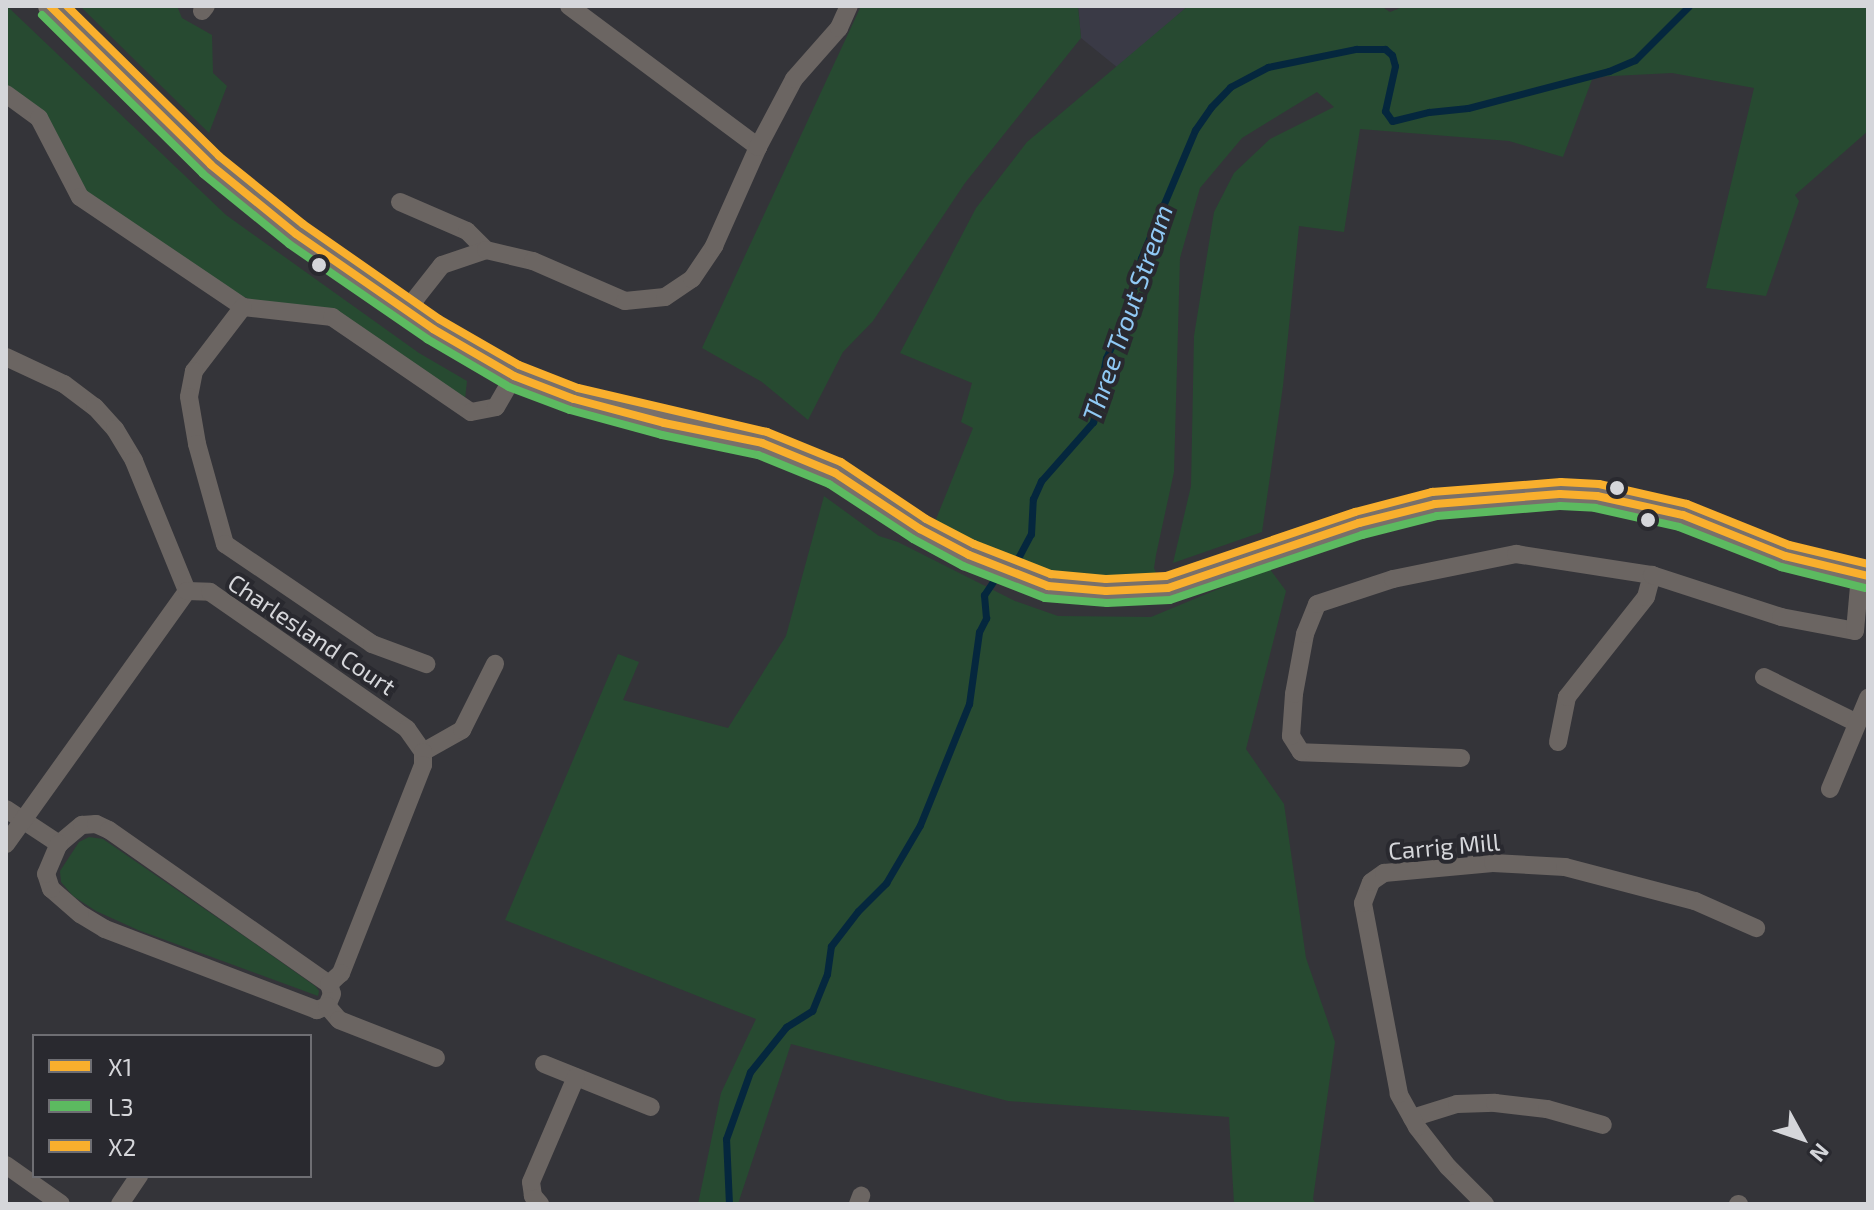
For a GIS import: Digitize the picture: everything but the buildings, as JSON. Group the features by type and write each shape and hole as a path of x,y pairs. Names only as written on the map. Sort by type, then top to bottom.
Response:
{"main road":[{"path":"50,6 211,165 296,234 410,313 514,376 574,399 762,443 835,473 920,529 969,555 1048,586 1106,591 1168,588 1359,523 1435,504 1560,494 1597,496 1683,515 1785,556 1864,576"}],"street":[{"path":"569,6 758,147"},
{"path":"400,202 467,231 486,250 533,261 625,301 665,297 692,279 714,246 758,147 794,79 839,28 849,6"},
{"path":"6,94 39,118 80,197 243,307 332,317 471,412 496,407 514,376"},
{"path":"410,313 416,298 442,265 486,250"},
{"path":"243,307 194,371 189,397 197,444 225,544 372,644 426,664"},
{"path":"6,357 64,384 95,407 115,429 134,461 187,591"},
{"path":"1461,758 1301,752 1291,736 1294,694 1305,634 1317,604 1393,579 1516,554 1652,575 1781,617 1861,633 1864,576"},
{"path":"1558,742 1567,697 1646,597 1652,575"},
{"name":"Charlesland Court","path":"6,844 187,591 210,592 407,729 423,752"},
{"path":"329,984 341,973 423,765 423,752 462,730 495,664"},
{"path":"1764,677 1857,723"},
{"path":"1830,789 1868,698"},
{"path":"6,809 59,844"},
{"path":"96,824 109,830 329,984 332,994 327,1006 317,1010 105,929 80,914 51,889 46,874 59,844 82,825 96,824"},
{"name":"Carrig Mill","path":"1485,1204 1448,1167 1412,1118 1399,1094 1363,903 1371,882 1384,873 1493,863 1565,867 1695,901 1756,928"},
{"path":"327,1006 339,1020 436,1058"},
{"path":"544,1064 651,1107"},
{"path":"540,1204 533,1196 531,1182 576,1077"},
{"path":"1412,1118 1457,1104 1495,1103 1547,1109 1603,1125"},
{"path":"6,1165 61,1204"},
{"path":"120,1204 138,1178"}],"shaded area":[{"path":"1078,6 1188,6 1118,68 1081,38"}],"green space":[{"path":"7,6 226,215 419,353 467,381 465,399 331,311 262,303 228,292 83,190 6,88"},
{"path":"80,6 177,6 182,18 212,35 213,73 227,86 209,133"},
{"path":"861,6 1078,6 1081,38 965,183 873,321 843,352 808,420 762,382 702,348"},
{"path":"1188,6 1381,6 1390,12 1405,6 1868,6 1868,131 1795,195 1799,201 1766,296 1706,288 1754,88 1672,73 1593,77 1563,157 1509,141 1360,129 1344,232 1299,226 1283,386 1262,532 1173,563 1191,486 1194,336 1214,212 1234,173 1270,139 1334,107 1317,92 1242,138 1200,188 1180,258 1174,472 1154,568 1159,579 1091,581 1035,572 934,524 973,428 961,422 972,383 900,353 976,208 1027,142"},
{"path":"824,496 879,536 898,542 1015,601 1058,616 1151,617 1269,568 1286,591 1246,749 1284,804 1306,958 1335,1042 1313,1199 1316,1204 1234,1204 1229,1117 1008,1101 791,1044 738,1204 698,1204 721,1093 756,1019 505,920 618,654 639,662 623,700 728,728 786,636"},
{"path":"89,837 103,839 254,943 315,986 318,996 138,930 96,911 73,896 61,882 60,871 79,842"}],"waterway":[{"name":"Three Trout Stream","path":"729,1204 726,1139 750,1072 786,1027 812,1011 827,974 831,946 858,911 886,883 920,825 969,704 979,632 986,618 984,595 994,580 1018,558 1031,534 1033,499 1041,481 1093,422 1106,358 1127,312 1141,258 1195,130 1211,107 1230,87 1268,67 1356,49 1385,49 1392,55 1395,66 1385,111 1392,121 1429,112 1468,108 1609,71 1635,60 1689,6"}],"transit line":[{"name":"X1","path":"50,6 211,165 296,234 433,329 514,376 574,399 664,423 762,443 835,473 920,529 969,555 1048,586 1106,591 1168,588 1359,523 1435,504 1560,494 1597,496 1683,515 1785,556 1868,576"},
{"name":"X2","path":"67,6 219,156 303,224 439,319 519,365 578,388 767,432 841,462 926,519 974,544 1051,574 1106,579 1166,576 1355,512 1432,492 1561,482 1599,484 1687,504 1789,545 1868,564"},
{"name":"L3","path":"42,15 203,174 289,244 427,339 509,387 570,410 662,435 758,455 829,484 913,539 963,566 1045,598 1107,603 1170,600 1362,535 1437,516 1560,506 1595,508 1679,527 1781,567 1865,588"}]}
